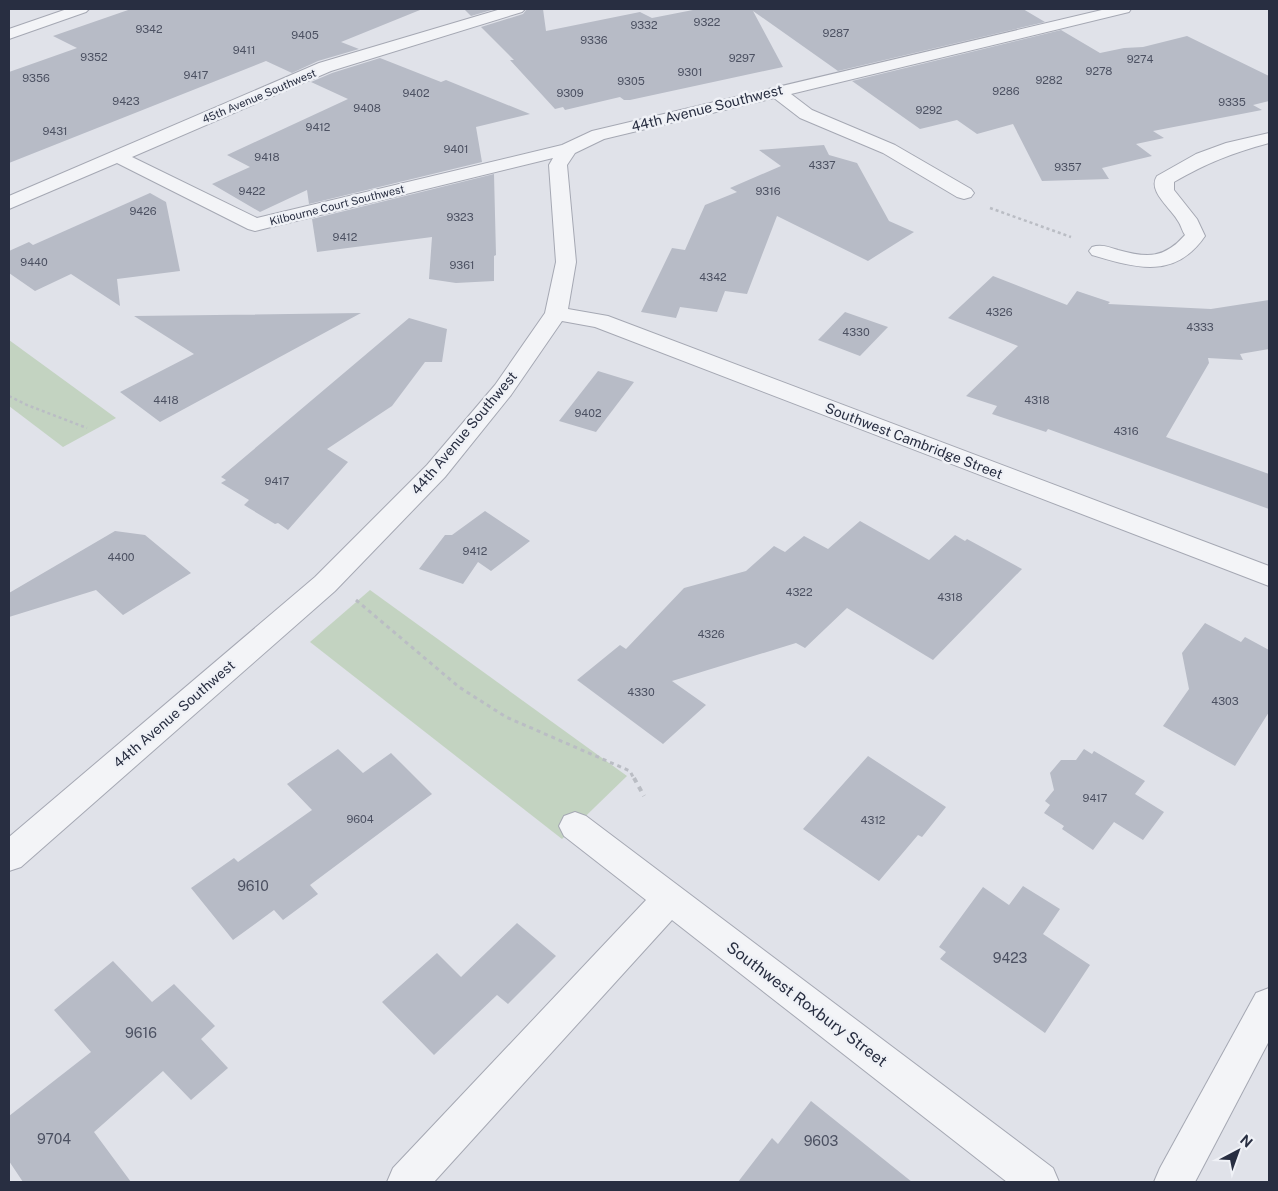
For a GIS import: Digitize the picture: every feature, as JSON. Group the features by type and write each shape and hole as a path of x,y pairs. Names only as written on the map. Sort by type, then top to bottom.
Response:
{"street":[{"path":"9,34 81,9"},
{"name":"45th Avenue Southwest","path":"9,203 325,68 384,48 517,9"},
{"name":"44th Avenue Southwest","path":"12,845 325,584 436,471 503,390 556,314 566,262 558,166 568,150 598,136 776,91 1124,9"},
{"path":"776,91 806,114 889,149 964,193"},
{"path":"1099,250 1140,262 1166,260 1186,248 1195,236 1187,219 1165,191 1164,180 1203,158 1232,147 1269,138"},
{"name":"Kilbourne Court Southwest","path":"119,157 255,225 568,150"},
{"name":"Southwest Cambridge Street","path":"556,314 600,320 1269,576"},
{"name":"Southwest Roxbury Street","path":"575,826 1040,1182"},
{"path":"407,1182 669,899"},
{"path":"1174,1182 1269,1005"}],"path":[{"path":"988,208 1079,240 1099,250"},
{"path":"9,396 21,403 60,416 87,428"},
{"path":"348,596 370,610 459,687 506,717 630,771 644,796"}],"green space":[{"path":"9,340 116,418 63,447 9,406"},
{"path":"370,590 627,776 562,839 310,642"}],"building":[{"path":"131,9 420,10 341,42 359,49 318,61 292,73 266,61 9,163 9,72 77,48 53,36"},
{"path":"464,9 495,9 471,16"},
{"path":"527,9 543,9 546,31 640,12 652,18 698,9 1023,9 1045,22 838,71 753,11 783,67 630,100 624,100 620,97 565,110 563,107 555,109 510,60 514,60 481,27 523,14"},
{"path":"1061,30 1100,53 1124,48 1143,47 1187,36 1269,76 1269,101 1253,105 1262,110 1153,131 1164,138 1136,144 1152,156 1102,168 1109,179 1042,181 1013,124 977,134 957,120 920,129 852,81"},
{"path":"380,58 441,82 446,80 530,114 476,127 482,162 309,204 307,190 260,212 212,184 250,167 227,155 348,99 311,82 332,73"},
{"path":"824,145 829,155 857,163 889,221 914,232 868,261 777,216 747,294 725,291 717,312 680,307 676,318 641,312 672,248 685,250 705,205 737,192 730,188 781,166 759,150"},
{"path":"494,174 496,255 494,256 494,281 456,283 429,279 432,237 317,252 312,219"},
{"path":"150,193 166,202 180,271 117,279 120,306 71,274 35,291 9,273 9,251 29,242 33,245"},
{"path":"993,276 1067,305 1077,291 1110,302 1108,304 1211,309 1269,300 1269,349 1240,354 1243,360 1208,358 1209,363 1166,437 1269,474 1269,509 1048,429 1046,432 992,414 997,406 966,396 1018,346 948,318"},
{"path":"845,312 888,327 860,356 818,340"},
{"path":"361,313 160,422 120,392 194,354 134,316"},
{"path":"409,318 447,329 442,362 425,362 392,406 327,449 348,462 288,530 244,505 249,500 221,483 226,480 221,477"},
{"path":"598,371 634,382 596,432 559,421"},
{"path":"485,511 530,541 491,571 478,562 463,584 419,569 445,535 452,535"},
{"path":"860,521 929,560 955,535 965,541 967,539 1022,569 933,660 847,608 805,648 796,643 672,681 706,705 663,744 577,680 620,645 626,649 684,588 746,571 774,546 785,552 804,536 828,549"},
{"path":"115,531 145,535 191,573 123,615 96,590 9,617 9,593"},
{"path":"1205,623 1241,642 1245,637 1269,650 1269,712 1235,766 1163,726 1189,689 1182,653"},
{"path":"338,749 363,773 391,753 432,794 310,885 318,894 283,920 274,910 233,940 191,888 234,858 238,862 312,810 287,784"},
{"path":"1084,749 1092,754 1094,751 1145,781 1135,794 1164,812 1143,840 1114,822 1093,850 1062,829 1064,826 1044,813 1050,805 1045,801 1054,790 1050,773 1061,760 1076,760"},
{"path":"868,756 946,807 922,837 918,835 879,881 803,829"},
{"path":"1023,886 1060,909 1043,934 1090,965 1045,1033 940,959 946,952 939,947 983,887 1009,905"},
{"path":"517,923 556,956 508,1004 497,995 434,1055 382,1002 437,953 461,977"},
{"path":"113,961 152,1002 174,984 215,1026 201,1039 228,1068 191,1100 163,1071 94,1132 131,1182 23,1182 9,1161 9,1116 91,1052 54,1010"},
{"path":"811,1101 912,1182 738,1182 772,1138 778,1144"}]}
